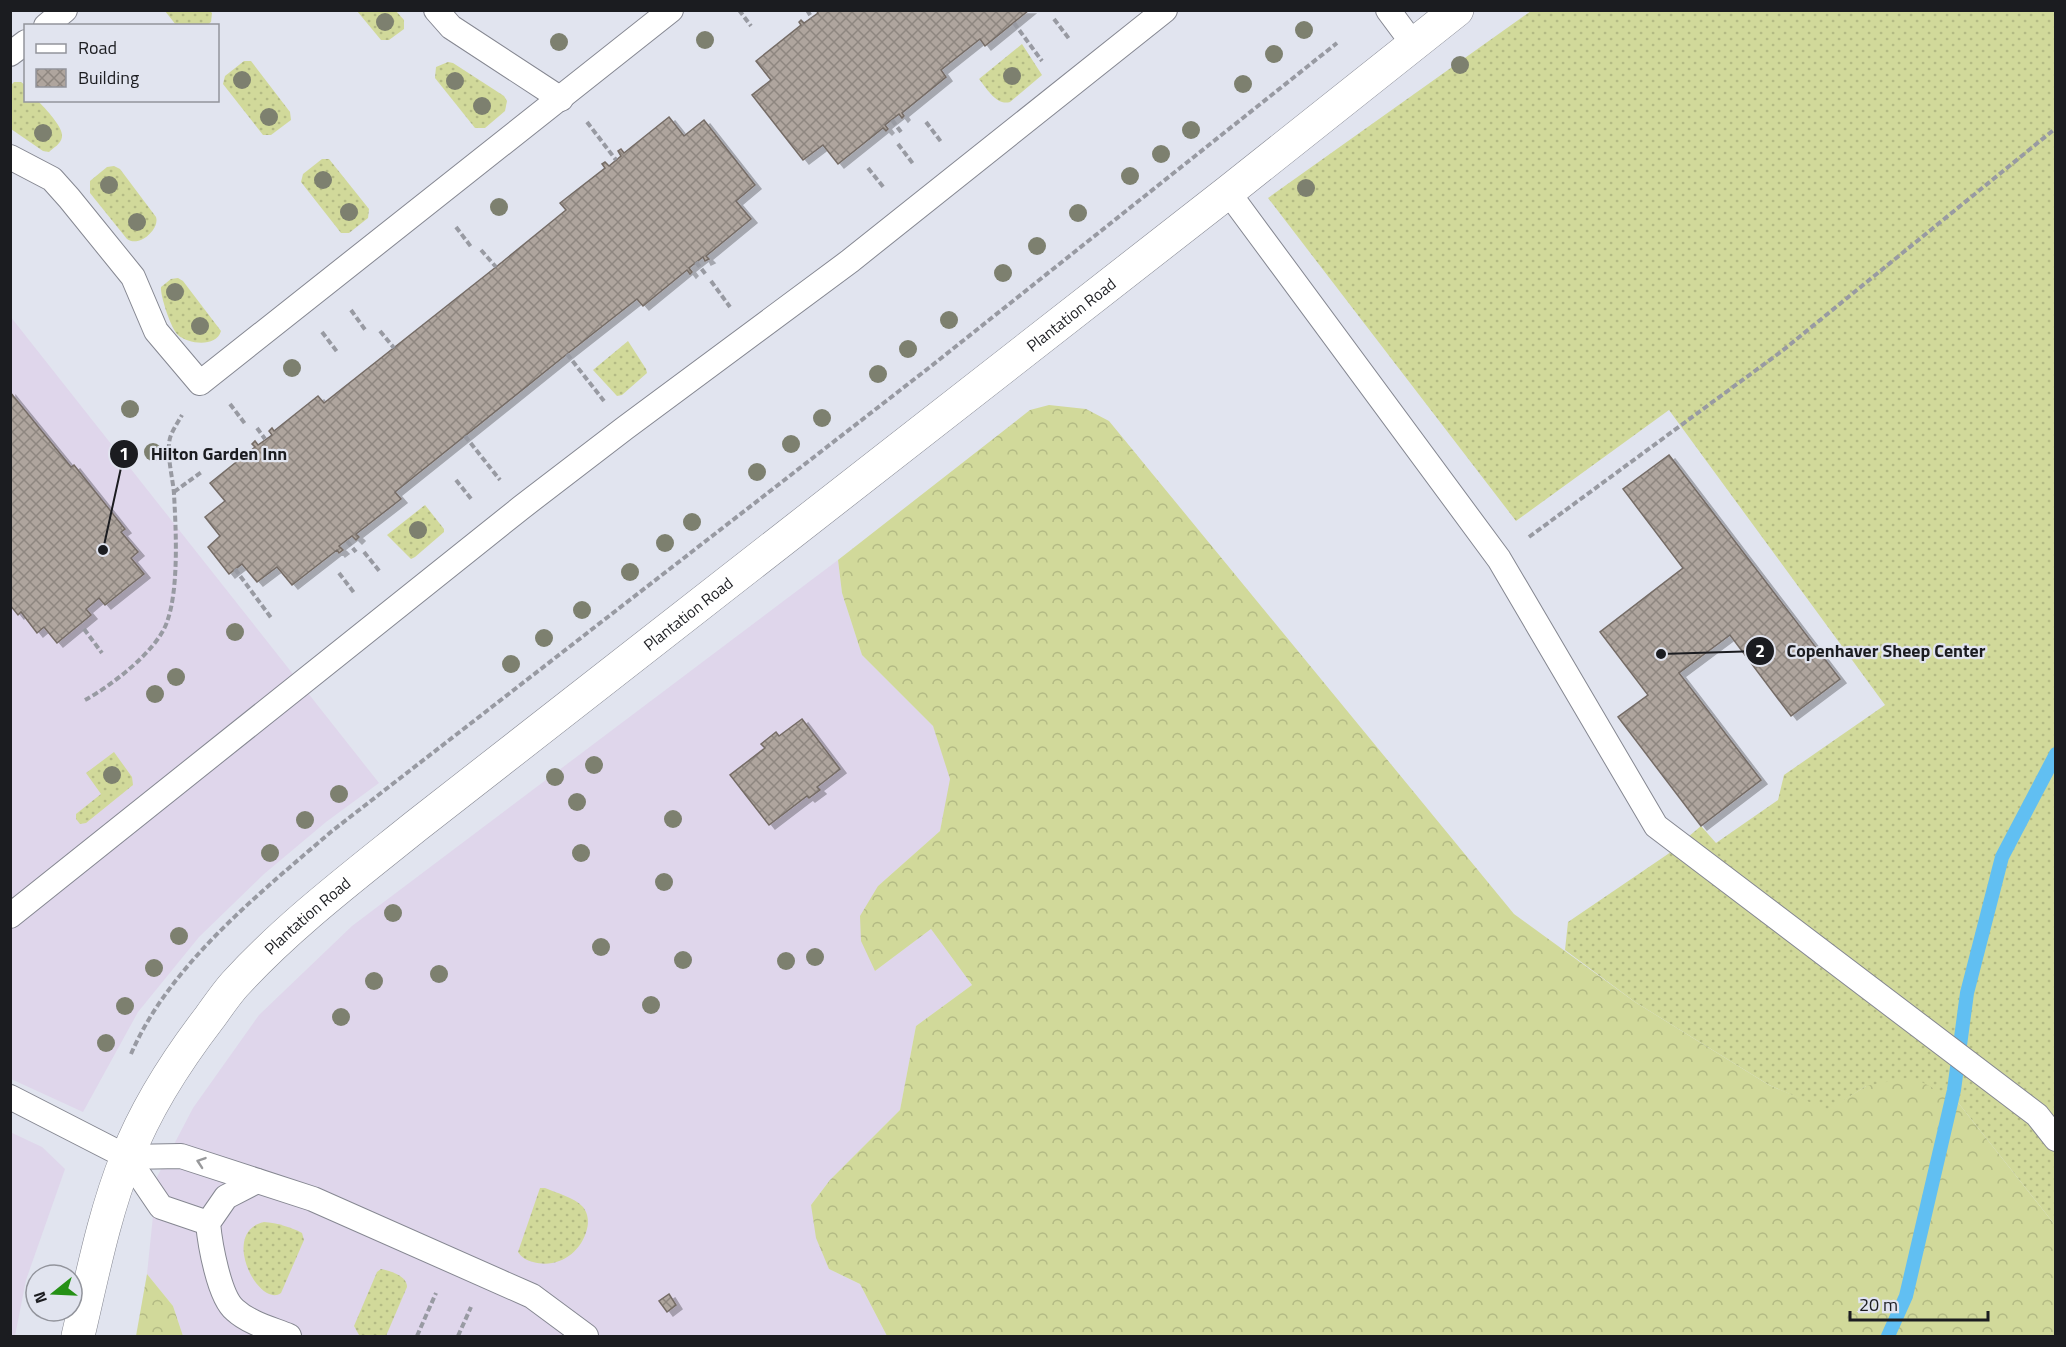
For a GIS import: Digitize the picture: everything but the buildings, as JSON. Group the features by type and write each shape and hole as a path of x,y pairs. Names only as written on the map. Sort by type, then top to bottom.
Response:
{"street":[{"name":"Plantation Road","path":"78,1336 98,1252 127,1157 154,1100 186,1047 234,985 334,892 435,811 1228,192 1457,10"}],"lane":[{"path":"48,24 64,10"},
{"path":"436,10 451,27 561,99"},
{"path":"10,157 52,179 69,198 133,277 156,331 200,383 671,10"},
{"path":"10,916 522,507 850,261 1165,10"},
{"path":"1388,10 1414,45"},
{"path":"10,54 24,44"},
{"path":"1228,192 1500,559 1656,826 2037,1115 2055,1139"},
{"path":"10,1097 127,1157 181,1156 313,1199 532,1296 580,1335"},
{"path":"127,1157 161,1207 208,1223"},
{"path":"256,1181 226,1197 208,1223 210,1241 225,1298 234,1310 289,1336"}],"path":[{"path":"739,10 751,26"},
{"path":"807,10 812,18"},
{"path":"1014,23 1026,41"},
{"path":"584,118 616,160"},
{"path":"892,120 901,132"},
{"path":"1500,559 1782,351 2055,128"},
{"path":"481,250 496,267"},
{"path":"696,262 707,276"},
{"path":"380,331 394,348"},
{"path":"567,354 584,376"},
{"path":"257,428 265,439"},
{"path":"465,436 483,458"},
{"path":"85,700 113,681 141,657 155,642 167,623 176,550 170,437"},
{"path":"174,492 203,471"},
{"path":"347,541 356,552"},
{"path":"235,569 272,619"},
{"path":"84,629 102,653"},
{"path":"417,1336 450,1260"}],"shaded area":[{"path":"10,316 379,783 326,822 264,874 199,937 138,1012 83,1112 11,1079"},
{"path":"838,560 842,593 862,655 933,726 951,779 940,831 878,886 875,971 931,929 972,985 916,1026 900,1110 830,1180 811,1205 829,1269 860,1284 887,1336 183,1336 173,1306 147,1274 157,1177 193,1108 259,1015 352,926"},
{"path":"10,1132 42,1147 65,1169 32,1263 24,1263 24,1290 15,1336 10,1336"}],"green space":[{"path":"165,11 210,11 212,13 211,22 208,24 175,24"},
{"path":"357,11 396,11 404,20 404,29 389,40 381,40"},
{"path":"1531,11 2055,11 2055,1225 1956,1100 1866,1086 1828,1111 1769,1085 1635,1002 1565,950 1568,922 1668,854 1701,826 1716,843 1778,800 1784,775 1885,705 1669,410 1516,521 1268,198"},
{"path":"1022,44 1042,75 1010,102 1001,102 979,79"},
{"path":"244,61 251,61 290,112 291,120 271,135 263,135 223,84 225,76"},
{"path":"448,62 504,96 507,101 505,111 485,128 475,128 435,78 436,67"},
{"path":"14,82 24,84 24,102 39,102 60,129 62,137 59,144 49,152 43,151 11,129 11,85"},
{"path":"322,159 329,159 369,209 368,218 349,233 341,233 301,182 303,174"},
{"path":"114,166 120,169 156,217 155,227 143,239 132,241 127,239 90,193 90,181 107,167"},
{"path":"178,278 183,281 221,331 214,340 201,343 188,341 175,332 162,297 161,287 171,279"},
{"path":"628,341 647,373 622,395 617,396 593,370"},
{"path":"1049,405 1086,409 1109,421 1514,914 1635,1002 1769,1085 1828,1110 1866,1086 1912,1077 1956,1100 2055,1225 2055,1336 887,1336 860,1284 829,1269 816,1238 811,1205 830,1180 900,1110 916,1026 972,985 931,929 875,971 861,941 860,916 878,886 940,831 950,779 933,726 862,655 842,593 838,560 1030,410"},
{"path":"425,505 444,532 411,559 387,535"},
{"path":"114,752 132,777 133,785 86,823 80,824 76,819 76,814 101,794 86,773"},
{"path":"540,1188 575,1201 583,1207 588,1218 584,1238 574,1252 559,1261 542,1264 523,1257 518,1252"},
{"path":"264,1222 298,1231 302,1233 304,1240 281,1293 272,1295 263,1290 254,1280 247,1267 244,1253 245,1240 251,1229"},
{"path":"381,1269 401,1277 407,1287 386,1336 362,1336 354,1326 377,1272"},
{"path":"147,1274 173,1306 183,1336 136,1336"}],"waterway":[{"path":"1888,1336 1906,1296 1954,1090 1967,993 2002,857 2056,754"}],"place":[{"name":"Hilton Garden Inn","path":"103,550"},
{"name":"Copenhaver Sheep Center","path":"1661,654"}]}
